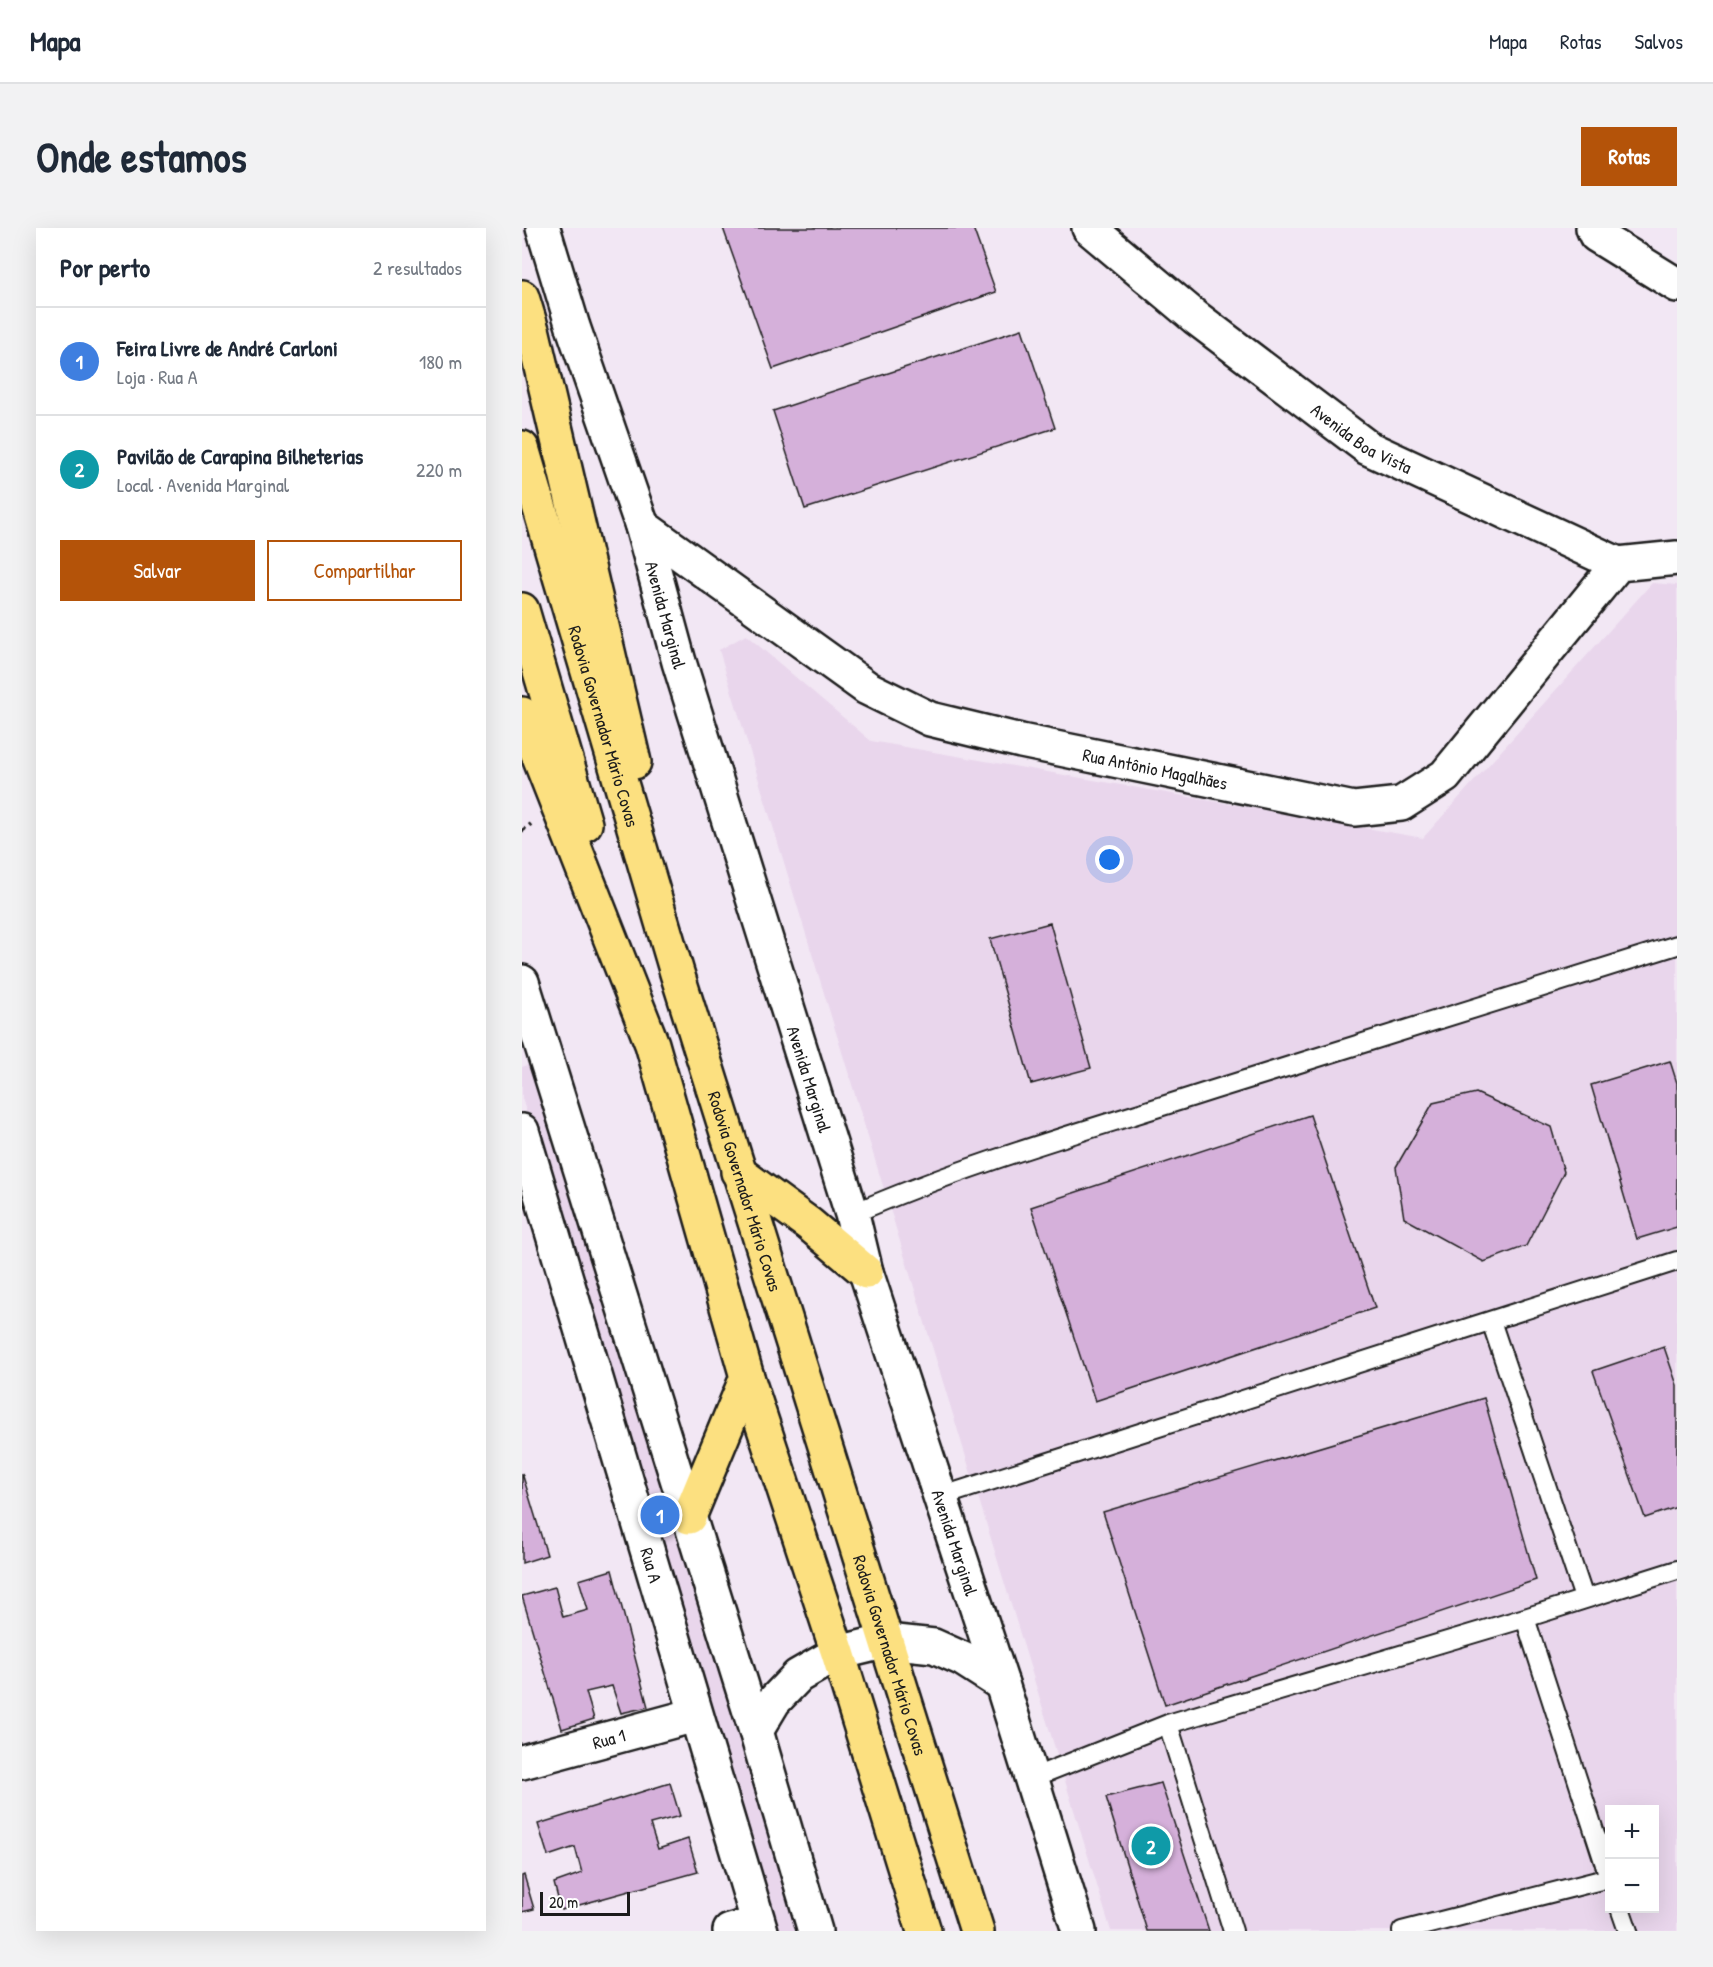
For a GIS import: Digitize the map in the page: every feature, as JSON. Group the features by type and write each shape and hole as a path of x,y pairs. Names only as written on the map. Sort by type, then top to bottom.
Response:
{"main road":[{"path":"522,297 533,333 629,735 676,973"},
{"name":"Rodovia Governador Mário Covas","path":"522,448 676,973 977,1931"},
{"path":"522,610 652,1044 747,1377 838,1653 924,1931"},
{"path":"522,714 652,1044"},
{"path":"738,1172 809,1224 867,1272"},
{"path":"689,1517 747,1377"}],"street":[{"name":"Avenida Marginal","path":"543,228 573,327 642,526 679,662 852,1214 867,1272 1002,1684 1079,1931"},
{"name":"Avenida Boa Vista","path":"1089,228 1195,317 1368,448 1618,564"},
{"path":"1593,228 1596,235 1677,285"},
{"name":"Rua Antônio Magalhães","path":"642,526 867,688 930,719 1021,741 1354,809 1401,804 1445,776 1618,564"},
{"path":"1618,564 1677,558"},
{"path":"523,992 756,1731 815,1931"},
{"name":"Rua A","path":"522,1131 695,1715 750,1928"},
{"path":"756,1731 774,1701 798,1676 838,1653 887,1641 934,1646 963,1659 1002,1684"},
{"name":"Rua 1","path":"522,1762 695,1715"}],"lane":[{"path":"852,1214 903,1191 1032,1147 1677,945"},
{"path":"940,1497 1677,1261"},
{"path":"1491,1321 1584,1598"},
{"path":"1032,1778 1168,1724 1525,1618 1677,1570"},
{"path":"1525,1618 1605,1867"},
{"path":"1168,1724 1233,1931"},
{"path":"1402,1931 1605,1880"},
{"path":"1622,1913 1628,1931"}],"shaded area":[{"path":"1652,583 1677,585 1677,1931 1111,1931 719,650 746,635 871,741 1423,838"},
{"path":"536,1061 797,1931 773,1931 522,1098 522,1067"}],"building":[{"path":"723,228 973,228 996,292 773,369"},
{"path":"1022,329 1055,428 805,509 773,411"},
{"path":"1050,923 1091,1068 1031,1084 990,939"},
{"path":"1670,1061 1677,1083 1677,1227 1637,1239 1591,1085"},
{"path":"1476,1093 1551,1127 1564,1172 1526,1246 1484,1262 1404,1218 1396,1167 1433,1103"},
{"path":"1310,1115 1375,1308 1095,1401 1031,1207"},
{"path":"1664,1347 1677,1385 1677,1507 1645,1518 1593,1371"},
{"path":"1484,1398 1536,1580 1165,1705 1103,1512"},
{"path":"522,1473 547,1555 522,1563"},
{"path":"612,1570 648,1707 621,1713 612,1686 586,1692 594,1719 562,1729 522,1596 555,1587 563,1617 588,1610 579,1580"},
{"path":"670,1783 680,1816 650,1824 658,1849 688,1839 698,1872 561,1910 554,1883 582,1873 575,1847 548,1856 538,1824"},
{"path":"1161,1783 1209,1931 1147,1931 1106,1797"},
{"path":"524,1875 534,1909 522,1912 522,1876"}],"place":[{"name":"Feira Livre de André Carloni","path":"660,1515"},
{"name":"Pavilão de Carapina Bilheterias","path":"1151,1846"}]}
